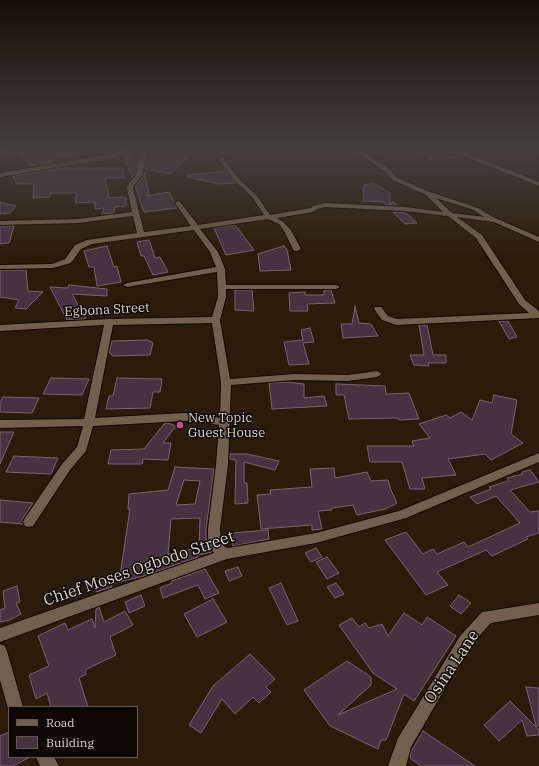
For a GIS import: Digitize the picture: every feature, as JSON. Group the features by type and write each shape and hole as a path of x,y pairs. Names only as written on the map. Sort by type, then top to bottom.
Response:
{"street":[{"path":"131,185 130,188 141,236"},
{"path":"242,185 255,197 268,216 281,223 287,230 297,249"},
{"path":"408,185 428,194 459,223 479,237 522,302 530,310 539,315"},
{"path":"417,189 476,209 539,240"},
{"path":"178,204 214,252 220,269 222,297 216,320 226,382 226,423 214,529 215,545 220,551 227,554"},
{"path":"0,267 58,264 68,261 81,245 90,242 303,212 325,205 405,209 496,220"},
{"path":"0,223 78,220 136,214"},
{"path":"127,285 220,269"},
{"path":"222,287 336,287"},
{"path":"378,310 385,318 396,322 539,315"},
{"name":"Egbona Street","path":"0,328 108,322 216,320"},
{"path":"29,522 66,468 82,448 89,422 108,322"},
{"path":"226,382 294,377 348,378 377,374"},
{"path":"0,424 196,417 226,423"},
{"name":"Chief Moses Ogbodo Street","path":"0,635 227,554 316,538 402,515 539,457"},
{"name":"Osina Lane","path":"397,766 404,744 427,702 465,641 487,618 539,609"},
{"path":"0,651 15,706"}],"building":[{"path":"34,185 106,185 109,198 126,197 126,206 115,207 114,213 102,214 104,208 95,209 95,202 75,203 77,193 50,193 50,197 33,198"},
{"path":"147,185 149,194 146,196 169,192 177,208 144,212 135,186"},
{"path":"364,185 377,185 390,193 390,205 386,205 384,202 363,201"},
{"path":"393,201 397,205 390,205"},
{"path":"0,202 16,206 10,213 0,214"},
{"path":"393,212 406,213 417,223 405,224"},
{"path":"235,225 254,250 226,255 214,228"},
{"path":"0,226 14,226 9,243 0,244"},
{"path":"149,240 155,258 160,257 168,272 153,275 144,256 141,256 137,242"},
{"path":"107,246 114,267 117,266 121,282 97,286 94,267 89,267 84,251"},
{"path":"284,246 287,250 291,270 260,271 258,254"},
{"path":"0,270 26,270 28,291 43,292 26,309 15,308 19,300 0,297"},
{"path":"69,285 107,289 107,296 72,294 86,319 67,320 50,287 68,288"},
{"path":"235,290 252,290 254,311 235,310"},
{"path":"324,290 331,290 335,303 307,304 308,311 290,311 289,293 305,292 305,295 324,295"},
{"path":"355,306 359,323 371,324 378,336 343,338 341,324 352,324"},
{"path":"499,321 508,321 517,337 509,339"},
{"path":"419,325 427,325 433,355 446,355 446,363 428,363 429,366 414,365 410,355 424,355"},
{"path":"310,328 314,342 303,343 309,364 289,365 284,342 303,340 301,330"},
{"path":"148,340 153,343 150,355 113,356 109,352 112,341"},
{"path":"51,378 89,379 82,395 43,394"},
{"path":"117,378 162,379 160,392 153,392 150,408 106,409 109,396 113,396"},
{"path":"287,382 304,384 304,398 324,396 327,406 272,409 269,383"},
{"path":"336,384 385,386 386,394 409,393 419,419 349,419 344,395 336,395"},
{"path":"494,395 517,400 511,434 523,443 491,460 485,454 448,459 456,475 422,478 425,489 410,489 402,462 370,462 367,446 414,446 412,441 430,438 419,424 446,415 450,418 461,412 472,420 480,400 492,403"},
{"path":"3,397 39,398 32,413 0,412 0,403"},
{"path":"168,423 176,426 163,443 171,443 168,460 143,459 142,464 108,464 111,450 144,449 164,424"},
{"path":"0,432 14,432 0,464"},
{"path":"230,454 247,454 279,461 275,470 244,462 244,483 247,483 248,503 235,504 236,460 230,459"},
{"path":"14,456 58,458 51,474 6,472"},
{"path":"175,467 214,469 206,529 206,545 212,552 199,555 200,518 171,519 168,554 193,549 198,557 144,576 119,582 130,509 128,509 129,494 168,490","holes":["184,480 200,481 195,504 176,505"]},
{"path":"334,468 335,478 367,472 371,481 388,480 397,503 385,509 357,515 353,505 332,508 332,510 318,511 322,529 312,530 312,525 261,529 257,495 271,494 270,490 312,487 310,469"},
{"path":"530,470 539,482 510,490 530,512 539,511 539,533 526,537 528,539 492,556 486,550 437,572 448,585 426,595 385,540 406,532 423,554 433,549 437,554 464,542 468,547 520,523 496,496 477,504 470,497 491,489 489,487 509,481 507,478 523,474 522,472"},
{"path":"0,500 33,503 22,521 23,524 0,522"},
{"path":"268,530 269,539 233,546 232,533"},
{"path":"316,548 322,557 311,562 305,553"},
{"path":"327,557 339,573 327,579 316,562"},
{"path":"238,567 242,576 229,581 225,571"},
{"path":"205,569 219,593 205,599 198,585 163,598 160,588 172,583 172,581"},
{"path":"111,578 112,587 96,592 97,581"},
{"path":"281,583 298,621 287,625 269,588"},
{"path":"336,583 344,594 335,598 327,587"},
{"path":"17,586 20,602 16,603 21,614 10,620 0,622 0,610 5,608 3,591"},
{"path":"141,595 145,606 129,613 125,602"},
{"path":"459,595 471,603 461,614 450,606"},
{"path":"213,599 227,622 197,637 184,614"},
{"path":"99,607 104,622 125,611 133,625 110,637 116,655 85,670 86,674 79,678 88,706 51,706 47,693 36,699 29,675 49,666 38,636 65,623 68,630 92,619 95,628 96,609"},
{"path":"404,613 422,625 427,617 456,636 414,701 404,694 386,740 381,740 378,749 330,726 304,690 347,661 371,677 371,685 338,715 397,689 373,673 339,625 352,618 359,627 365,623 369,628 382,624 388,636"},
{"path":"250,654 275,679 266,687 271,692 259,703 253,697 235,714 222,699 201,733 189,725 213,686"},
{"path":"526,687 539,688 539,726 536,726"},
{"path":"510,701 539,730 539,735 527,736 522,720 499,741 484,725"},
{"path":"423,731 475,766 421,766 410,758 411,752"},
{"path":"8,732 8,758 28,758 13,766 0,766 0,736"}],"place":[{"name":"New Topic Guest House","path":"180,425"}]}
